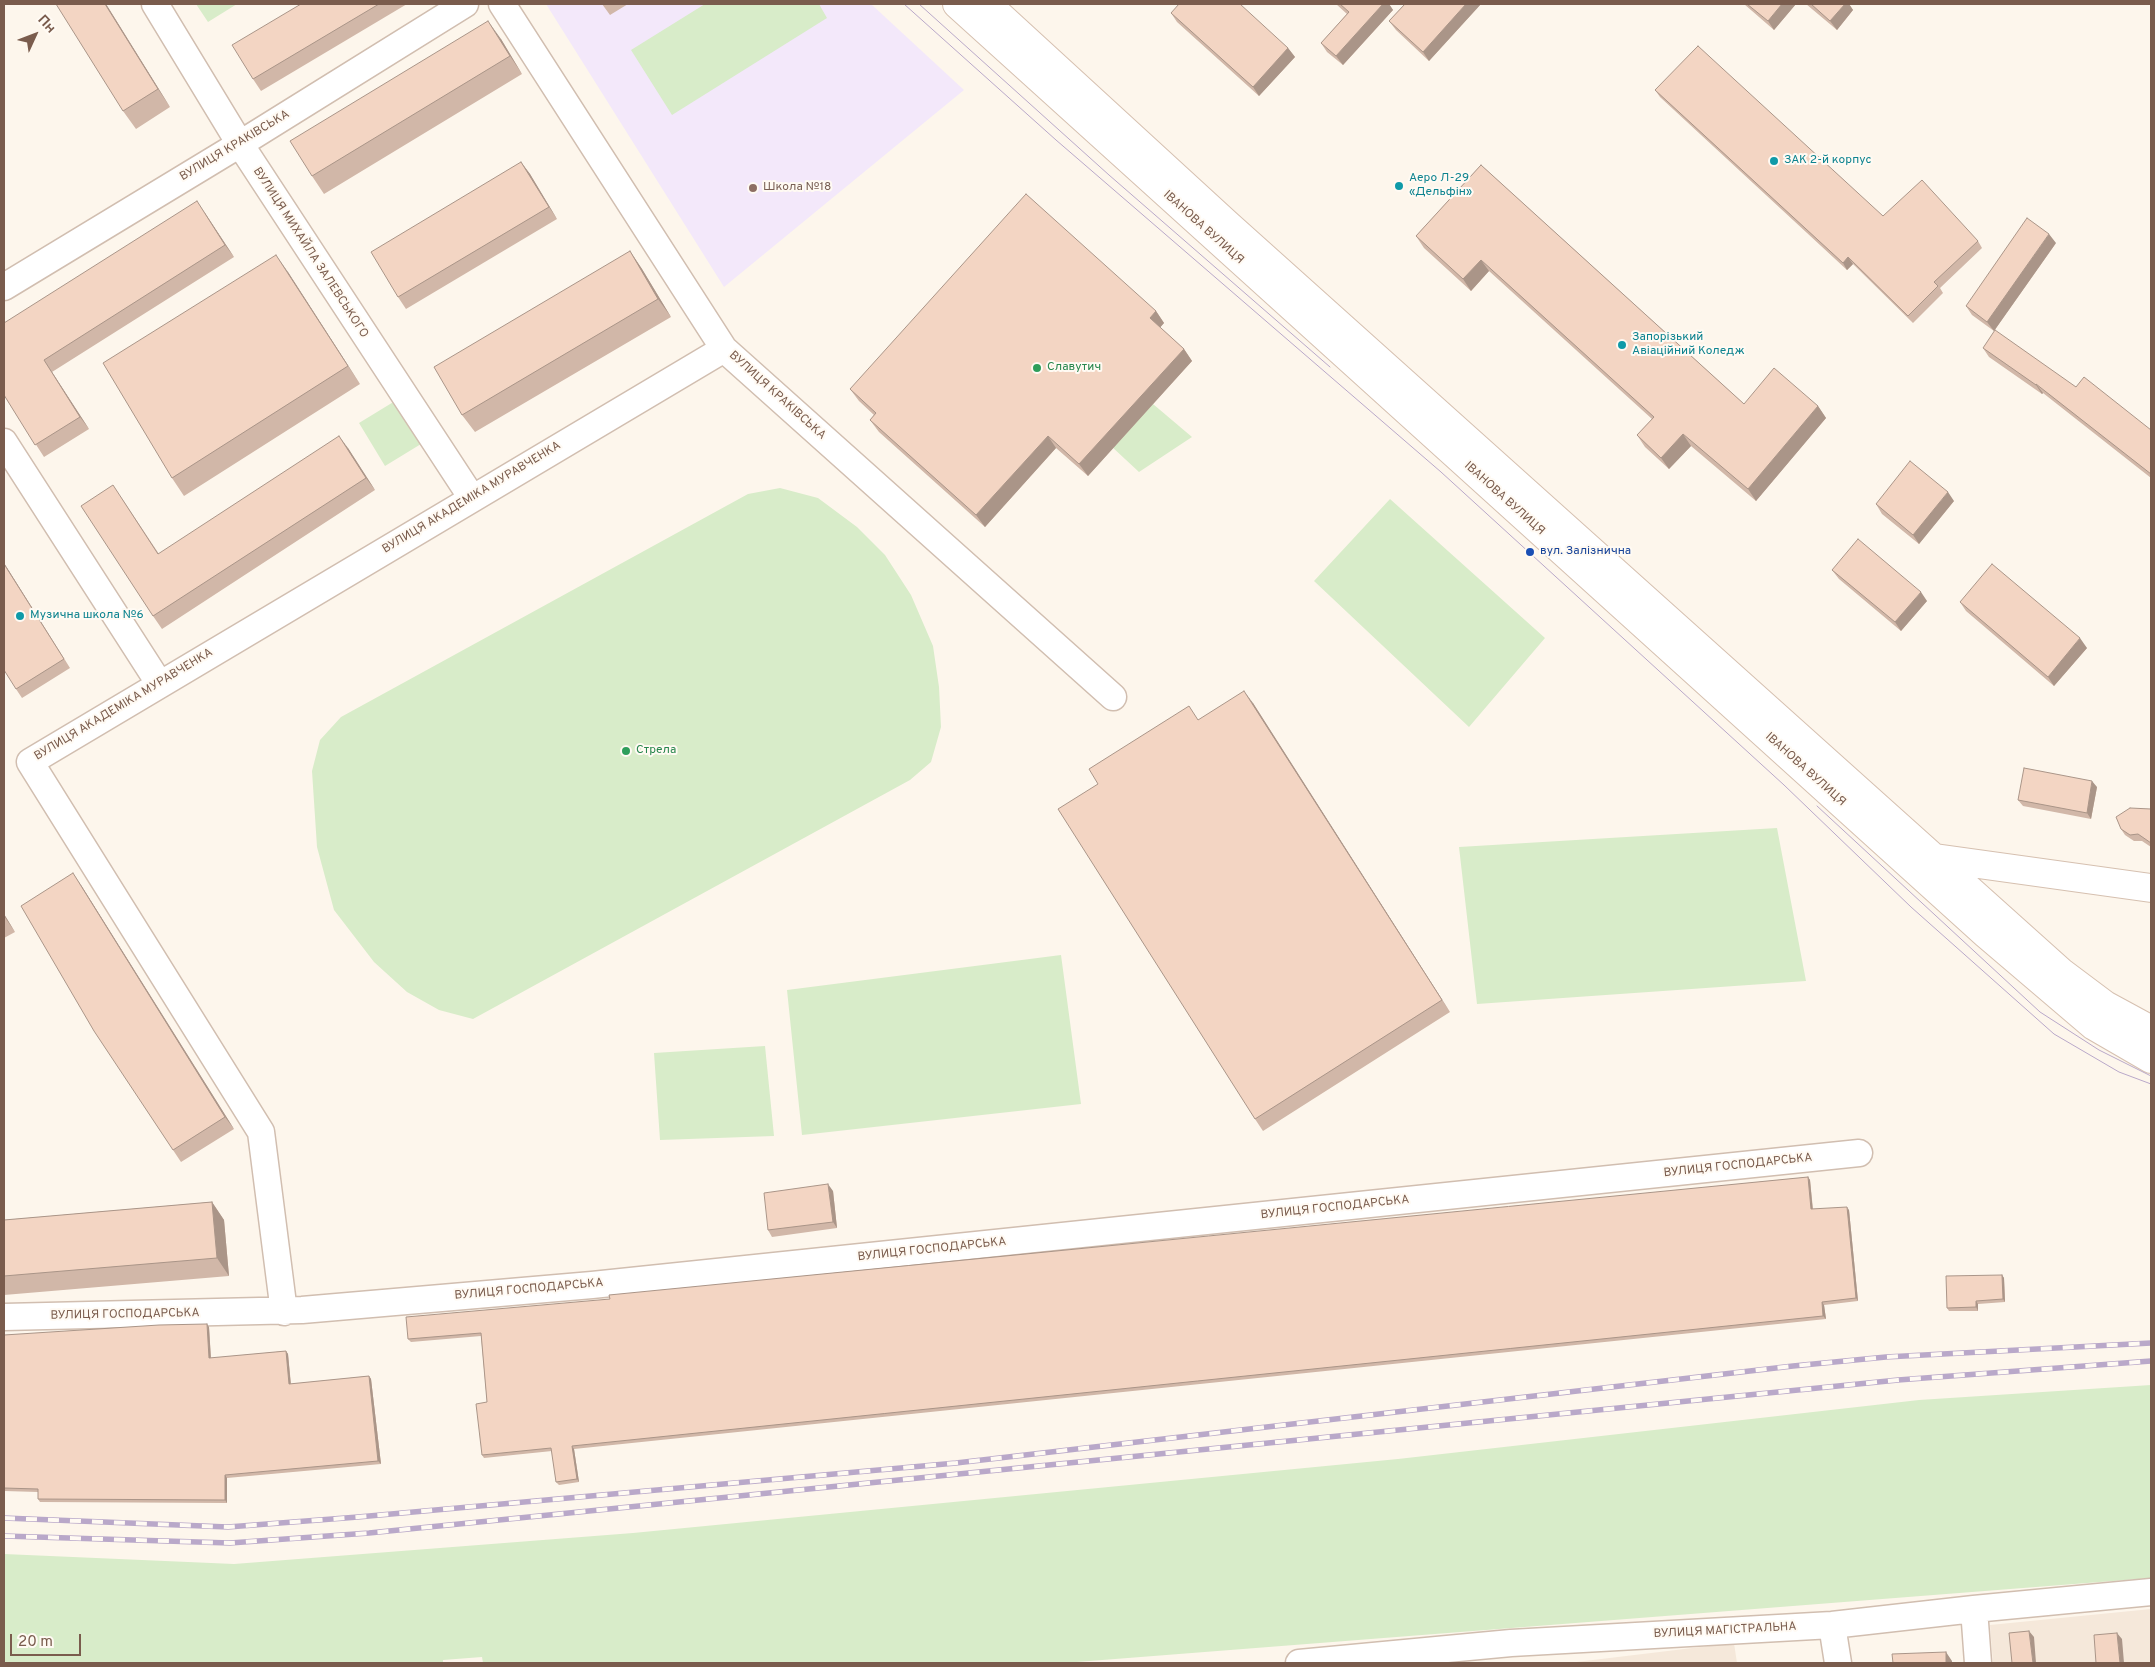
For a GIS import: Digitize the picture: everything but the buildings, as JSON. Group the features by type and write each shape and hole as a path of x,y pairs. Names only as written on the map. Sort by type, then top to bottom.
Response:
{"main road":[{"name":"ІВАНОВА ВУЛИЦЯ","path":"957,4 2048,989 2094,1026 2151,1059"},
{"name":"ІВАНОВА ВУЛИЦЯ","path":"987,4 1235,231 2061,972 2105,1005 2151,1030"},
{"path":"1936,858 2151,888"}],"street":[{"name":"ВУЛИЦЯ МИХАЙЛА ЗАЛЕВСЬКОГО","path":"155,4 240,144 472,498"},
{"name":"ВУЛИЦЯ КРАКІВСЬКА","path":"4,287 240,144 465,4"},
{"name":"ВУЛИЦЯ КРАКІВСЬКА","path":"502,4 724,348 1113,697"},
{"name":"ВУЛИЦЯ АКАДЕМІКА МУРАВЧЕНКА","path":"284,1312 261,1132 30,762 724,348"},
{"path":"4,442 160,683"},
{"path":"1897,853 1936,858"},
{"name":"ВУЛИЦЯ ГОСПОДАРСЬКА","path":"4,1318 284,1312 602,1284 1859,1153"},
{"name":"ВУЛИЦЯ МАГІСТРАЛЬНА","path":"1299,1663 1512,1653 1832,1625 2151,1592"},
{"path":"1974,1609 1978,1663"},
{"path":"1832,1625 1838,1663"}],"shaded area":[{"name":"Школа №18","path":"546,4 871,4 964,90 724,287"},
{"path":"2151,1609 2151,1663 1993,1663 1990,1625"},
{"path":"1734,1643 1737,1663 1568,1663"}],"green space":[{"path":"196,4 237,4 208,22"},
{"path":"705,4 819,4 827,18 672,115 631,50"},
{"path":"395,401 421,444 385,466 359,423"},
{"path":"1153,404 1192,437 1139,472 1111,446"},
{"name":"Стрела","path":"780,488 818,498 857,527 885,555 911,595 933,646 939,687 941,727 931,762 910,780 473,1019 439,1010 407,992 374,962 334,910 317,847 312,771 320,740 341,717 748,494"},
{"path":"1390,499 1545,638 1469,727 1314,581"},
{"path":"1777,828 1806,981 1477,1004 1459,847"},
{"path":"1061,955 1081,1104 802,1135 787,990"},
{"path":"765,1046 774,1136 660,1140 654,1053"},
{"path":"2151,1385 2151,1578 1064,1663 483,1663 482,1657 443,1660 443,1663 4,1663 4,1554 234,1564 633,1533 1398,1459 1919,1400"}],"tram line":[{"path":"904,4 1056,140 1441,472 1784,785 1911,907 2054,1034 2119,1072 2151,1084"},
{"path":"919,4 1109,175 1330,367"},
{"path":"1817,806 2040,1012 2099,1050 2151,1076"}],"railway":[{"path":"4,1518 228,1527 358,1517 956,1463 1793,1366 1886,1357 2151,1343"},
{"path":"4,1536 230,1543 369,1533 1898,1380 2151,1361"}],"place":[{"name":"ЗАК 2-й корпус","path":"1774,161"},
{"name":"Аеро Л-29 «Дельфін»","path":"1399,186"},
{"name":"Школа №18","path":"753,188"},
{"name":"Запорізький Авіаційний Коледж","path":"1622,345"},
{"name":"Славутич","path":"1037,368"},
{"name":"вул. Залізнична","path":"1530,552"},
{"name":"Музична школа №6","path":"20,616"},
{"name":"Стрела","path":"626,751"}]}
